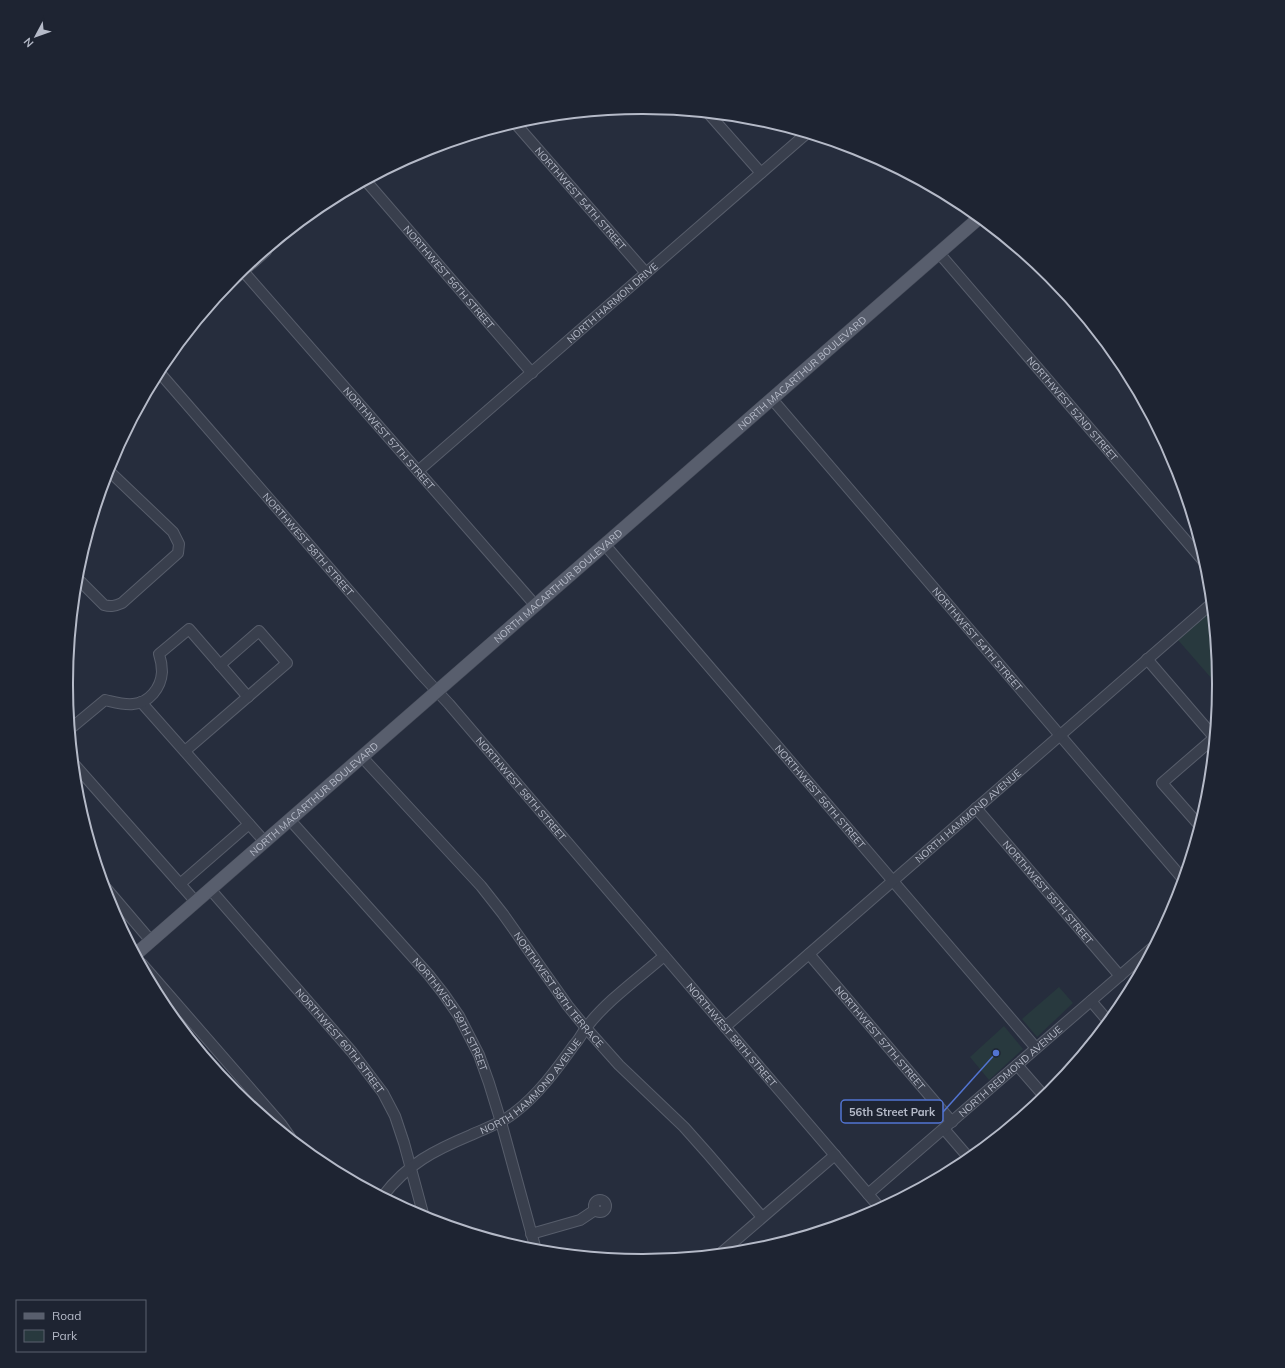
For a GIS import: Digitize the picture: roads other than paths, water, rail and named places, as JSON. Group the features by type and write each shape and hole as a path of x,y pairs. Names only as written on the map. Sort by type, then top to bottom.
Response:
{"main road":[{"name":"NORTH MACARTHUR BOULEVARD","path":"140,951 362,756 438,692 975,222"}],"street":[{"path":"713,119 761,174"},
{"name":"NORTHWEST 54TH STREET","path":"519,128 646,273"},
{"name":"NORTH HARMON DRIVE","path":"418,471 802,138"},
{"name":"NORTHWEST 56TH STREET","path":"369,185 532,372"},
{"name":"NORTHWEST 52ND STREET","path":"939,253 1197,553"},
{"name":"NORTHWEST 57TH STREET","path":"246,275 536,606"},
{"name":"NORTHWEST 58TH STREET","path":"163,377 438,692 876,1203"},
{"name":"NORTHWEST 54TH STREET","path":"772,399 1179,875"},
{"path":"82,584 99,602 110,607 116,606 122,603 148,581 178,553 179,548 177,539 169,528 113,475"},
{"name":"NORTHWEST 56TH STREET","path":"605,545 1036,1048"},
{"name":"NORTH HAMMOND AVENUE","path":"725,1027 1207,608"},
{"path":"74,725 105,700 132,704 141,702 151,696 156,691 160,683 162,674 159,654 189,629 248,697"},
{"path":"185,751 287,663 259,631 220,665"},
{"path":"1147,659 1210,732"},
{"path":"141,702 265,842"},
{"path":"1195,820 1162,783 1209,742"},
{"name":"NORTHWEST 58TH TERRACE","path":"362,756 480,886 503,914 564,1000 586,1028 619,1065 684,1127 762,1217"},
{"path":"80,771 196,902"},
{"name":"NORTHWEST 55TH STREET","path":"976,808 1120,976"},
{"name":"NORTHWEST 59TH STREET","path":"290,820 428,974 459,1016 479,1055 489,1083 534,1243"},
{"path":"180,884 249,824"},
{"name":"NORTHWEST 60TH STREET","path":"210,890 368,1072 384,1093 395,1116 411,1166 422,1209"},
{"path":"115,898 151,941"},
{"name":"NORTHWEST 57TH STREET","path":"809,954 952,1122"},
{"name":"NORTH HAMMOND AVENUE","path":"386,1192 399,1176 428,1155 447,1145 501,1122 514,1114 558,1068 586,1028 609,1004 664,956"},
{"name":"NORTH REDMOND AVENUE","path":"868,1194 1143,956"},
{"path":"157,981 280,1123"},
{"path":"1091,1001 1104,1017"},
{"path":"1018,1065 1040,1091"},
{"path":"944,1129 965,1154"},
{"path":"727,1247 835,1155"},
{"path":"531,1234 580,1220 595,1210"}],"place":[{"name":"56th Street Park","path":"996,1053"}]}
